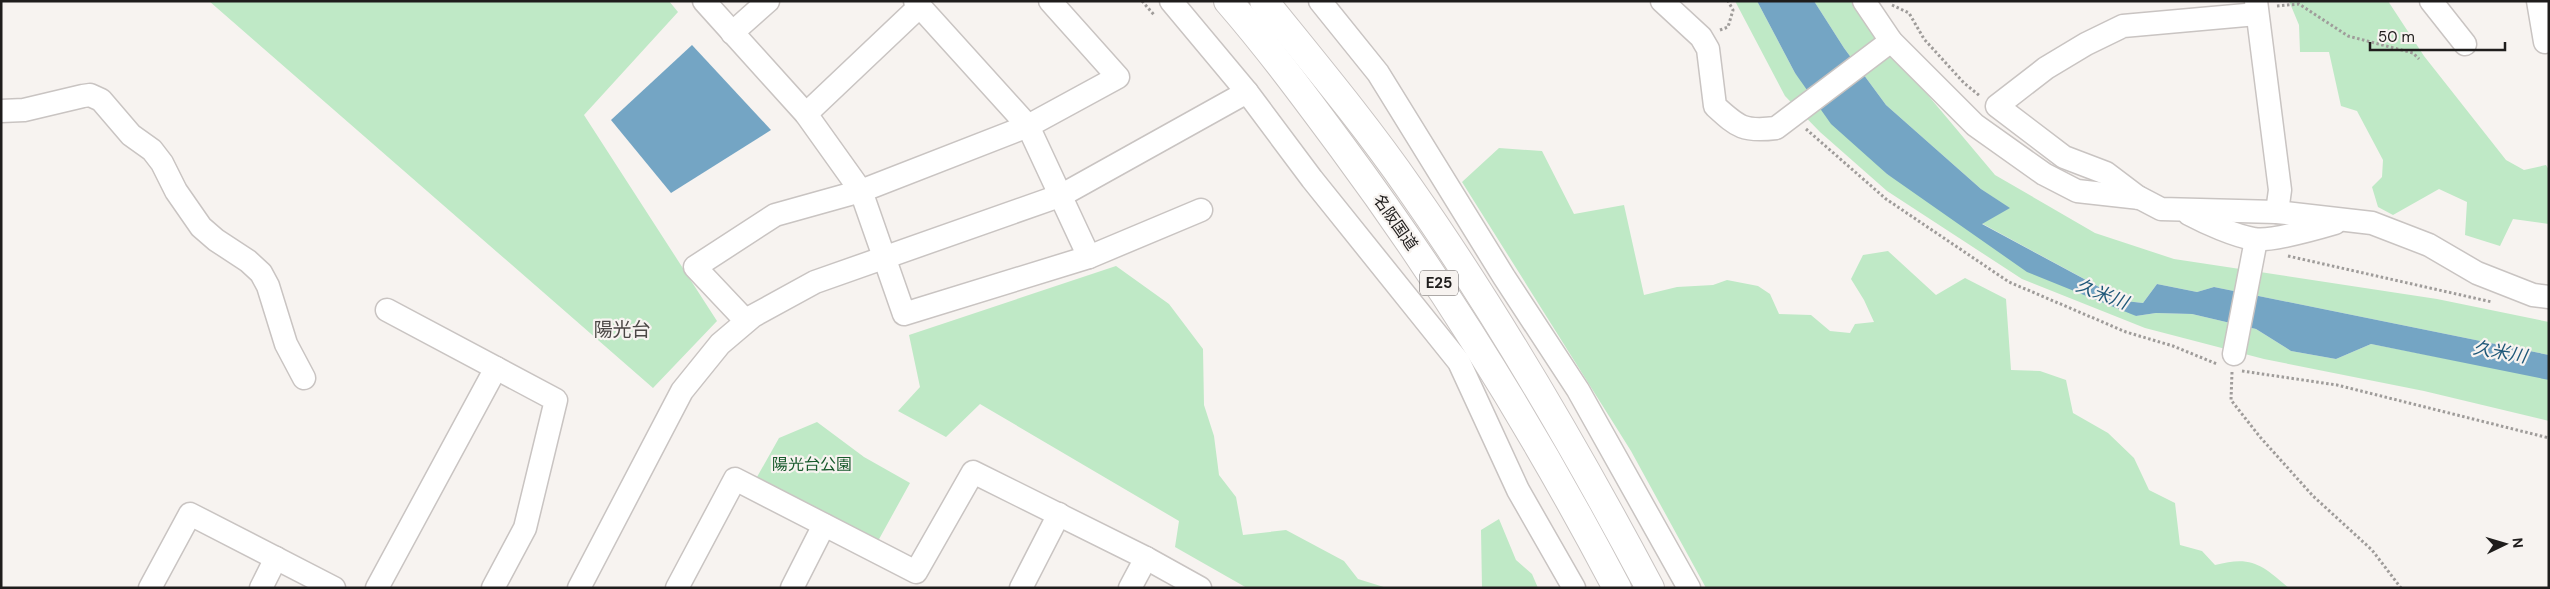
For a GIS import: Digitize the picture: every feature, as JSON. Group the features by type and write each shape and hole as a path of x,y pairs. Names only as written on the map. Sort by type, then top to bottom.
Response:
{"highway":[{"name":"名阪国道","path":"1228,1 1314,109 1387,208 1452,302 1575,509 1617,588"},
{"name":"名阪国道","path":"1264,1 1336,89 1416,196 1544,396 1650,588"}],"street":[{"path":"704,1 806,114 862,191 904,314 1088,257 1201,210"},
{"path":"732,33 768,1"},
{"path":"746,322 695,267 775,215 862,191 1028,126 1118,77 1050,1"},
{"path":"1171,1 1247,92 1312,179 1459,362 1518,490 1574,588"},
{"path":"1320,1 1378,73 1504,277 1578,390 1690,588"},
{"path":"1662,1 1701,37 1708,50 1715,106 1735,124 1754,131 1776,128 1891,41"},
{"path":"1864,1 1891,41 1975,125 2044,174 2077,191 2140,198"},
{"path":"2431,1 2465,44"},
{"path":"2538,1 2545,42"},
{"path":"806,114 918,4 1028,126 1062,196 1088,257"},
{"path":"2277,212 2280,190 2256,8 2123,26 2086,44 2046,68 1997,106 2064,157 2106,173 2140,198 2160,209 2277,212 2372,223 2429,245 2477,273 2533,295 2549,297"},
{"path":"579,588 682,391 720,344 746,322 815,282 1062,196 1247,92"},
{"path":"1,111 24,110 90,95 101,100 131,134 159,158 176,191 201,226 216,240 248,261 261,274 268,286 286,344 304,378"},
{"path":"2181,210 2254,251"},
{"path":"2254,251 2302,232 2345,220"},
{"path":"2233,362 2254,251"},
{"path":"387,310 556,400 525,528 493,588"},
{"path":"377,588 496,368"},
{"path":"677,588 735,479 824,525 913,580 973,472 1146,558 1200,588"},
{"path":"150,588 190,514 334,588"},
{"path":"1021,588 1059,514"},
{"path":"792,588 824,525"},
{"path":"261,588 276,558"},
{"path":"1130,588 1146,558"}],"path":[{"path":"1701,37 1728,27 1733,10 1728,1"},
{"path":"1888,1 1908,13 1924,40 1964,82 1982,98 1997,106"},
{"path":"2256,8 2299,4 2348,36 2413,53 2419,59"},
{"path":"1797,113 1886,199 2008,282 2126,332 2173,346 2549,438"},
{"path":"2254,251 2500,304"},
{"path":"2233,362 2231,400 2260,437 2313,496 2372,550 2401,588"}],"green space":[{"path":"209,1 669,1 678,12 584,115 717,321 653,388"},
{"path":"1735,1 1757,1 1795,73 1887,174 2136,316 2156,313 2192,314 2256,329 2291,351 2336,359 2371,344 2542,377 2549,380 2549,421 2424,391 2264,359 2145,328 2022,279 1887,191 1820,132 1785,96"},
{"path":"1814,1 1857,1 1874,31 1995,175 2095,233 2174,259 2437,299 2549,322 2549,355 2214,287 2197,292 2157,284 2143,303 2125,301 1981,223 2009,208 1981,189 1886,105 1844,48"},
{"path":"2289,1 2388,1 2424,56 2506,160 2524,170 2546,165 2549,170 2549,224 2513,219 2500,246 2465,235 2467,202 2439,189 2393,215 2378,207 2372,187 2382,177 2383,160 2357,111 2341,106 2329,52 2300,52 2299,25"},
{"path":"1499,148 1542,151 1574,214 1624,205 1644,295 1677,287 1713,285 1727,280 1758,286 1770,294 1779,314 1811,315 1830,331 1850,333 1855,324 1874,322 1864,300 1851,279 1863,255 1888,251 1936,295 1965,278 2006,299 2011,370 2040,371 2066,380 2073,413 2108,433 2134,458 2149,490 2175,503 2180,545 2202,551 2215,565 2238,561 2256,564 2271,573 2289,588 1706,588 1631,451 1462,182"},
{"path":"1116,266 1169,304 1203,349 1204,405 1214,436 1219,475 1236,497 1243,535 1286,530 1344,561 1358,579 1387,588 1247,588 1175,547 1179,521 980,404 946,437 898,411 920,387 909,335"},
{"name":"陽光台公園","path":"817,422 864,457 910,483 878,541 757,477 779,438"},
{"path":"1499,519 1516,560 1532,574 1538,588 1482,588 1481,530"}],"water":[{"name":"久米川","path":"1757,1 1814,1 1844,48 1886,105 1981,189 2010,208 1982,224 2125,301 2143,303 2157,284 2197,292 2214,287 2549,355 2549,380 2371,344 2336,359 2291,351 2256,329 2192,314 2156,313 2136,316 2027,272 1887,174 1831,124 1795,73"},
{"path":"692,45 771,130 671,193 611,120"}],"district":[{"name":"陽光台","path":"622,329"}]}
